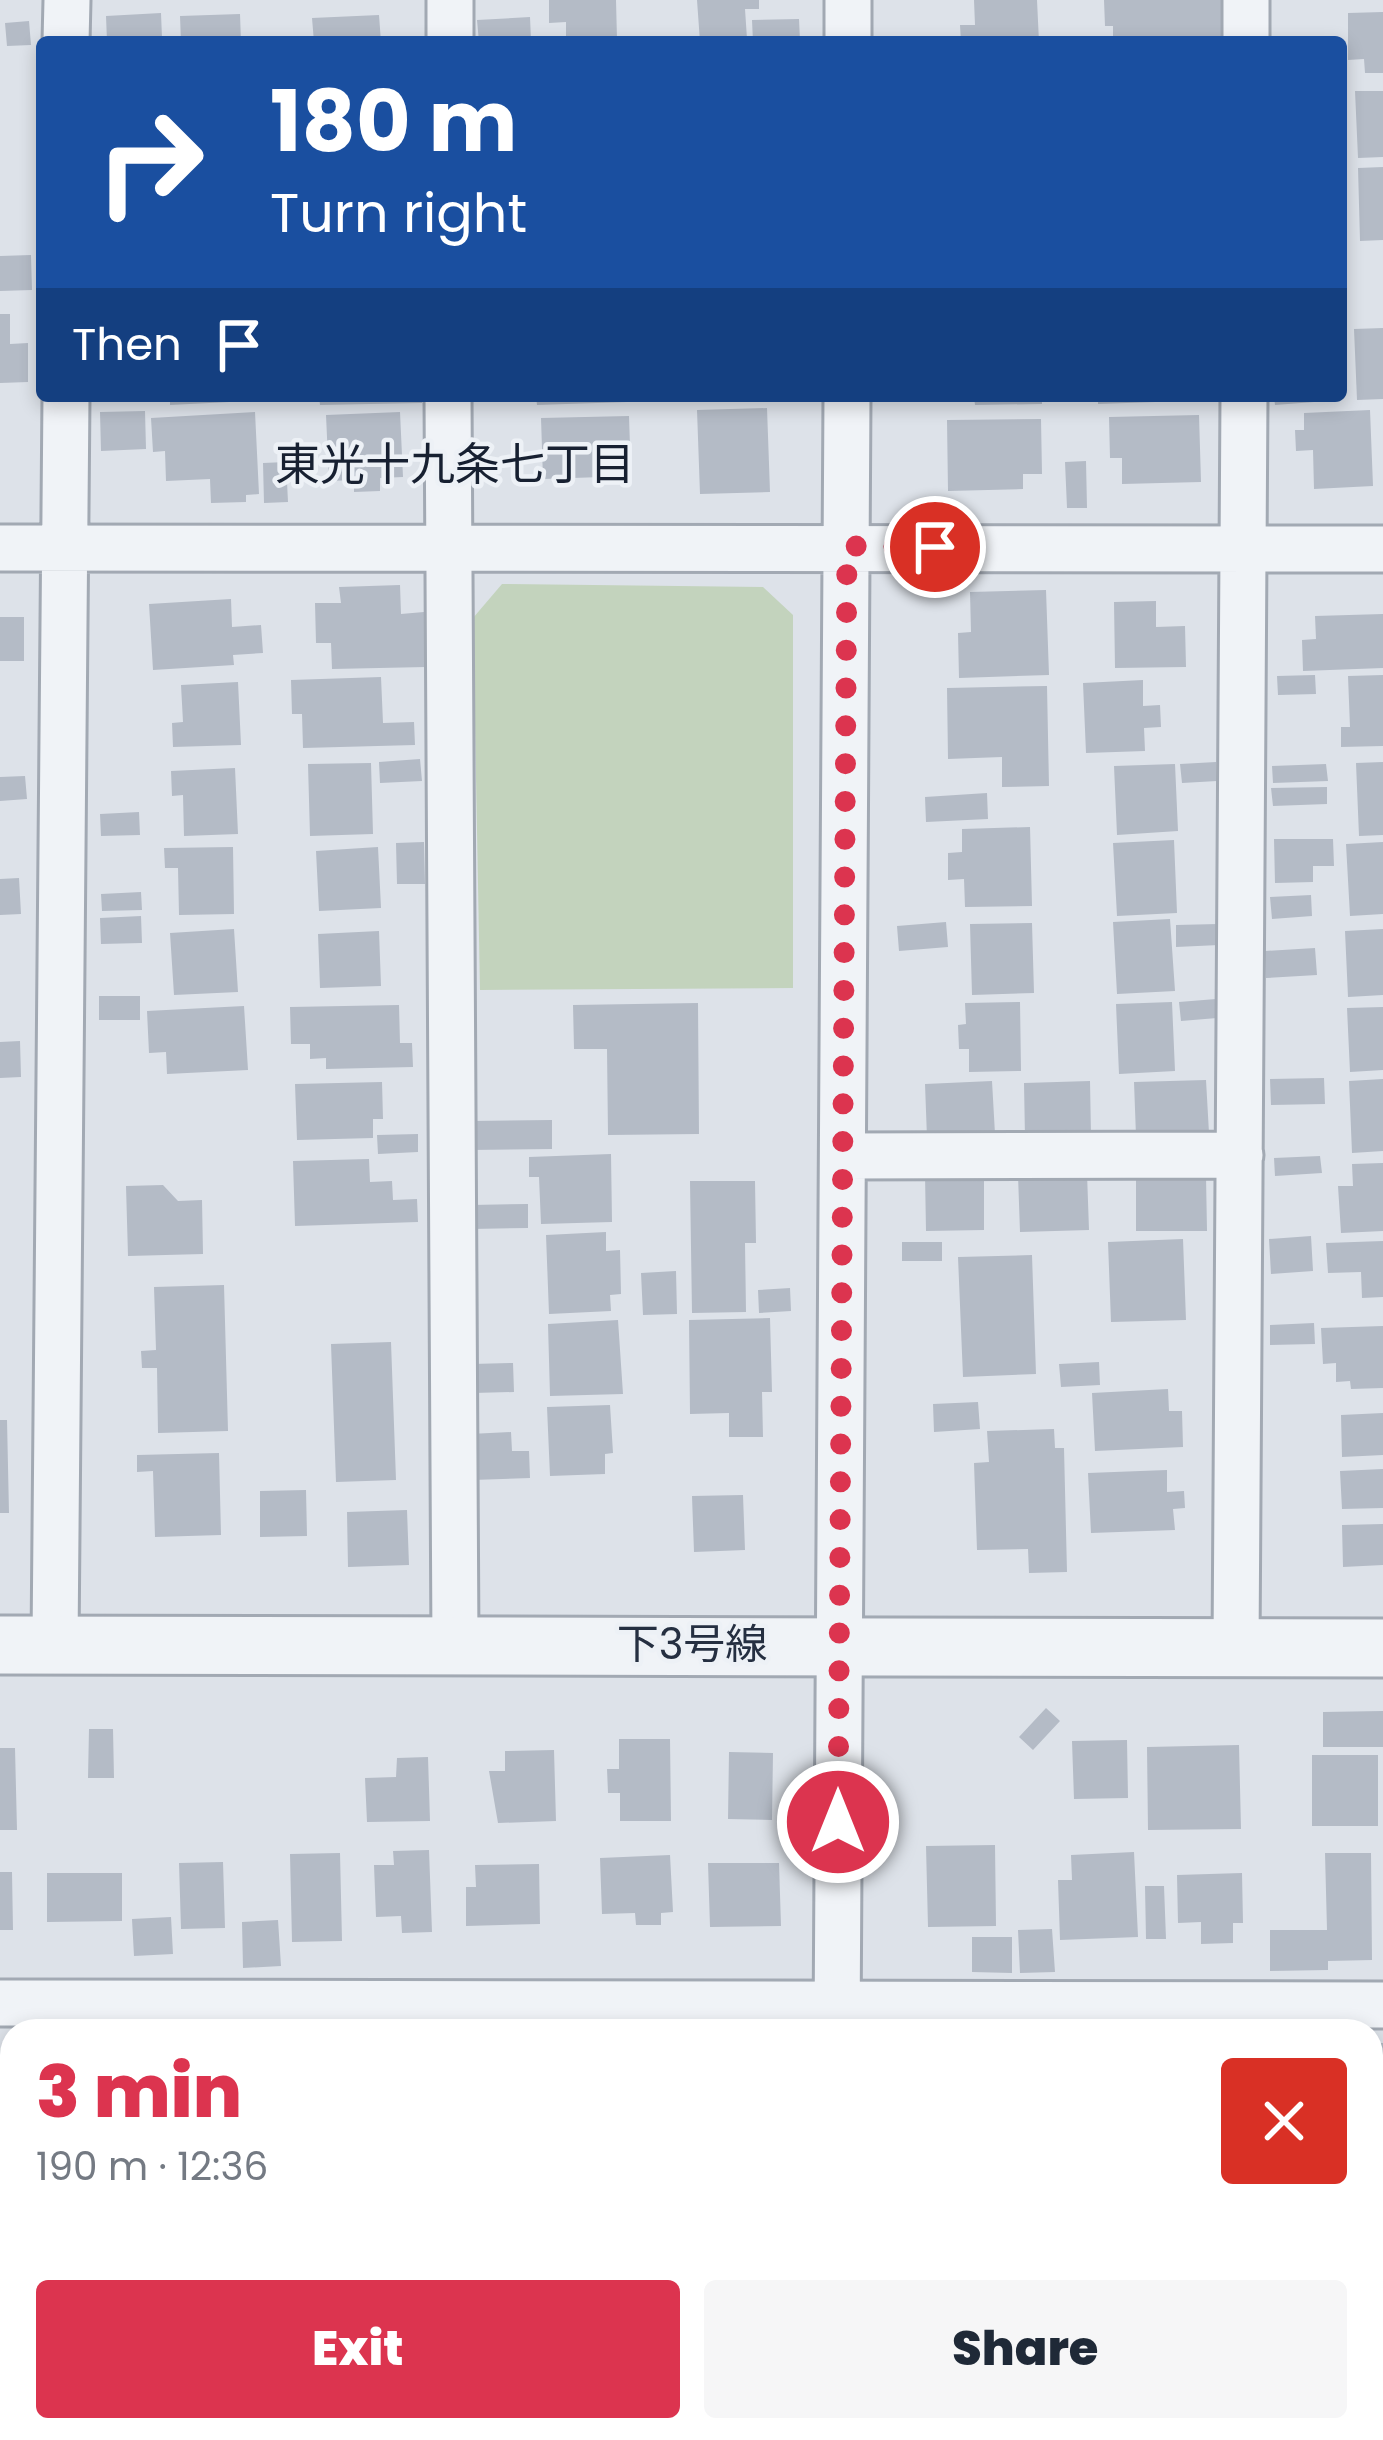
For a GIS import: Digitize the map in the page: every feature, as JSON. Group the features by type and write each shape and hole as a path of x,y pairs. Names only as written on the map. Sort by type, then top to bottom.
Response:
{"street":[{"path":"66,36 67,0"},
{"path":"450,0 450,36"},
{"path":"848,0 848,36"},
{"path":"1246,0 1246,36"},
{"path":"27,1645 65,548 65,402"},
{"path":"448,402 455,1644"},
{"path":"837,2016 848,402"},
{"path":"1236,1649 1244,402"},
{"path":"0,548 1383,549"},
{"path":"843,1156 1240,1155"},
{"name":"下3号線","path":"27,1645 1383,1648"},
{"path":"0,2002 63,2017 436,2019 1236,2018 1383,2005"}],"green space":[{"path":"502,584 763,587 793,615 793,988 480,990 473,618"}],"building":[{"path":"549,0 616,0 617,36 566,36 566,22 549,23"},
{"path":"697,0 759,0 759,9 745,9 747,36 700,36"},
{"path":"974,0 1037,0 1039,36 961,36 960,25 975,25"},
{"path":"1104,0 1223,0 1224,36 1113,36 1113,26 1105,26"},
{"path":"1383,12 1383,73 1365,73 1364,59 1348,60 1348,13"},
{"path":"161,13 162,36 107,36 106,16"},
{"path":"240,14 241,36 181,36 180,16"},
{"path":"379,15 381,36 314,36 312,18"},
{"path":"530,17 531,36 478,36 477,20"},
{"path":"799,19 800,36 753,36 752,20"},
{"path":"29,21 31,45 7,46 5,23"},
{"path":"1355,91 1383,91 1383,157 1358,158"},
{"path":"1383,167 1383,240 1360,241 1358,168"},
{"path":"31,255 32,290 0,291 0,256"},
{"path":"0,314 10,314 10,344 28,343 28,382 0,383"},
{"path":"1383,328 1383,399 1357,400 1354,329"},
{"path":"320,402 422,402 422,403"},
{"path":"537,402 627,402 537,405"},
{"path":"975,402 1042,402 1042,404"},
{"path":"767,408 770,492 700,494 697,410"},
{"path":"1370,410 1373,486 1314,489 1313,450 1296,451 1295,430 1304,430 1304,413"},
{"path":"145,411 146,449 101,451 100,412"},
{"path":"255,412 259,494 246,495 246,502 211,503 210,479 166,481 165,451 153,452 151,418"},
{"path":"400,412 403,477 380,478 380,491 354,492 354,480 329,481 326,415"},
{"path":"1199,415 1201,482 1122,484 1122,458 1110,458 1109,417"},
{"path":"629,416 631,476 543,479 541,418"},
{"path":"1041,419 1042,474 1023,474 1023,489 948,491 947,420"},
{"path":"1086,461 1087,508 1067,508 1065,462"},
{"path":"286,462 288,502 264,503 263,463"},
{"path":"400,585 401,614 424,612 426,667 332,669 331,643 316,643 315,603 341,603 339,587"},
{"path":"1046,590 1049,675 959,678 958,633 971,632 970,592"},
{"path":"231,599 232,627 261,625 263,653 233,655 234,665 153,670 149,604"},
{"path":"1156,601 1156,627 1185,626 1186,667 1115,668 1114,602"},
{"path":"1383,614 1383,668 1303,671 1302,640 1316,639 1315,616"},
{"path":"0,617 24,617 24,661 0,661"},
{"path":"1315,675 1316,694 1278,695 1277,676"},
{"path":"1383,675 1383,746 1341,747 1341,727 1350,727 1348,676"},
{"path":"381,677 383,723 414,722 415,745 303,748 302,714 292,714 291,680"},
{"path":"1143,680 1143,706 1160,705 1161,727 1144,728 1145,751 1086,753 1083,683"},
{"path":"238,682 241,745 173,747 172,723 183,722 181,685"},
{"path":"1047,686 1049,786 1002,787 1002,757 948,759 947,688"},
{"path":"420,759 422,781 380,783 379,762"},
{"path":"1216,762 1217,781 1182,783 1180,764"},
{"path":"1383,762 1383,835 1359,836 1356,763"},
{"path":"371,763 373,834 310,836 308,764"},
{"path":"1175,764 1178,831 1117,835 1114,766"},
{"path":"1326,764 1328,781 1273,783 1272,766"},
{"path":"235,768 238,834 184,836 183,795 172,796 171,771"},
{"path":"25,776 27,799 0,801 0,777"},
{"path":"1327,787 1327,804 1273,806 1271,788"},
{"path":"987,793 988,819 926,822 925,797"},
{"path":"139,812 140,835 101,836 100,814"},
{"path":"1030,827 1032,906 965,907 964,879 948,880 948,853 962,852 962,829"},
{"path":"1274,839 1333,839 1334,866 1313,866 1313,882 1275,883"},
{"path":"1174,840 1177,913 1117,916 1113,843"},
{"path":"424,842 425,884 397,884 396,843"},
{"path":"1383,842 1383,914 1350,916 1346,844"},
{"path":"233,847 234,914 179,915 178,868 165,868 164,848"},
{"path":"378,847 381,908 319,911 316,851"},
{"path":"19,878 21,914 0,915 0,879"},
{"path":"141,892 142,910 102,911 101,894"},
{"path":"1311,895 1312,916 1272,919 1270,897"},
{"path":"141,916 142,943 101,944 100,918"},
{"path":"1170,919 1175,991 1117,994 1113,922"},
{"path":"946,922 948,947 899,951 897,926"},
{"path":"1032,923 1034,993 972,995 970,924"},
{"path":"1218,924 1219,945 1176,947 1176,925"},
{"path":"234,929 238,992 174,995 170,933"},
{"path":"1383,929 1383,995 1348,997 1345,931"},
{"path":"379,931 381,986 320,988 318,934"},
{"path":"1315,948 1317,975 1266,978 1265,951"},
{"path":"99,996 140,996 140,1020 99,1020"},
{"path":"1216,999 1217,1018 1181,1021 1179,1002"},
{"path":"1020,1002 1021,1071 969,1072 969,1049 959,1049 958,1025 966,1024 965,1003"},
{"path":"1172,1002 1175,1071 1119,1074 1116,1004"},
{"path":"698,1003 699,1134 608,1135 607,1049 574,1049 573,1005"},
{"path":"399,1005 400,1043 412,1043 413,1067 326,1069 326,1058 310,1059 310,1044 291,1044 290,1007"},
{"path":"244,1006 248,1070 167,1074 166,1052 149,1053 147,1011"},
{"path":"1383,1007 1383,1070 1350,1072 1347,1008"},
{"path":"20,1041 21,1077 0,1078 0,1042"},
{"path":"1324,1078 1325,1104 1271,1105 1270,1079"},
{"path":"1383,1079 1383,1151 1352,1153 1349,1081"},
{"path":"1206,1080 1209,1133 1136,1136 1134,1082"},
{"path":"992,1081 995,1134 927,1138 925,1084"},
{"path":"1090,1081 1091,1136 1025,1138 1024,1083"},
{"path":"382,1082 383,1119 373,1119 373,1138 297,1140 295,1084"},
{"path":"552,1120 552,1149 470,1150 470,1121"},
{"path":"418,1134 418,1152 378,1154 377,1135"},
{"path":"611,1154 612,1222 541,1224 539,1177 529,1177 529,1157"},
{"path":"1320,1156 1322,1173 1275,1176 1274,1158"},
{"path":"369,1159 370,1182 392,1181 393,1200 417,1199 418,1222 295,1226 293,1161"},
{"path":"1383,1163 1383,1231 1341,1233 1338,1186 1353,1186 1352,1164"},
{"path":"984,1173 984,1230 926,1231 925,1174"},
{"path":"1087,1173 1089,1230 1020,1232 1018,1175"},
{"path":"1206,1176 1207,1231 1136,1231 1136,1177"},
{"path":"690,1181 755,1181 756,1243 745,1243 746,1312 692,1313"},
{"path":"163,1185 178,1201 202,1200 203,1254 128,1256 126,1186"},
{"path":"528,1204 528,1228 471,1229 471,1205"},
{"path":"606,1232 606,1251 620,1250 621,1294 610,1295 611,1311 549,1314 546,1235"},
{"path":"1311,1236 1313,1271 1271,1274 1269,1239"},
{"path":"1183,1239 1186,1320 1111,1322 1108,1242"},
{"path":"1383,1241 1383,1297 1362,1298 1361,1272 1328,1273 1326,1243"},
{"path":"902,1242 942,1242 942,1261 902,1261"},
{"path":"1032,1255 1036,1374 963,1377 958,1257"},
{"path":"676,1271 677,1314 643,1315 641,1273"},
{"path":"224,1285 228,1431 158,1433 157,1368 142,1368 141,1351 156,1350 154,1287"},
{"path":"790,1288 791,1311 759,1313 758,1290"},
{"path":"770,1318 772,1392 762,1392 763,1437 729,1437 729,1413 690,1414 689,1320"},
{"path":"618,1320 623,1394 550,1396 548,1324"},
{"path":"1314,1323 1315,1344 1270,1345 1270,1325"},
{"path":"1383,1326 1383,1388 1351,1389 1350,1381 1336,1382 1336,1363 1323,1364 1321,1328"},
{"path":"391,1342 396,1480 336,1482 331,1344"},
{"path":"1099,1362 1100,1385 1061,1387 1059,1364"},
{"path":"513,1363 514,1392 473,1393 472,1364"},
{"path":"1168,1389 1169,1411 1182,1411 1183,1447 1095,1451 1092,1393"},
{"path":"978,1402 980,1429 934,1432 933,1404"},
{"path":"610,1405 613,1453 605,1454 605,1474 550,1476 547,1407"},
{"path":"1383,1413 1383,1455 1342,1457 1341,1415"},
{"path":"0,1420 7,1420 9,1513 0,1513"},
{"path":"1054,1429 1055,1448 1064,1448 1067,1572 1029,1573 1028,1549 977,1550 974,1463 989,1462 987,1431"},
{"path":"511,1432 512,1451 529,1451 530,1478 472,1480 470,1434"},
{"path":"219,1453 221,1535 155,1537 153,1471 137,1472 137,1455"},
{"path":"1383,1469 1383,1508 1342,1509 1340,1471"},
{"path":"1167,1470 1167,1492 1184,1491 1185,1508 1173,1509 1175,1530 1091,1533 1088,1473"},
{"path":"306,1490 307,1536 260,1537 260,1491"},
{"path":"743,1495 745,1550 694,1552 692,1496"},
{"path":"407,1510 409,1565 348,1567 347,1512"},
{"path":"1383,1524 1383,1565 1343,1567 1342,1525"},
{"path":"1046,1708 1060,1721 1033,1750 1019,1737"},
{"path":"1383,1711 1383,1747 1323,1747 1323,1712"},
{"path":"89,1729 113,1729 114,1778 88,1778"},
{"path":"619,1739 670,1739 671,1821 620,1821 620,1793 608,1793 607,1769 619,1769"},
{"path":"1127,1740 1128,1798 1074,1799 1072,1741"},
{"path":"1239,1745 1241,1829 1148,1830 1147,1747"},
{"path":"0,1748 15,1748 17,1830 0,1830"},
{"path":"554,1750 556,1821 498,1823 489,1771 505,1771 505,1751"},
{"path":"729,1752 773,1753 772,1820 728,1819"},
{"path":"1312,1755 1378,1755 1378,1826 1312,1826"},
{"path":"428,1757 430,1821 367,1822 365,1778 396,1777 397,1758"},
{"path":"995,1845 996,1926 928,1927 926,1846"},
{"path":"429,1850 432,1932 402,1933 401,1916 376,1917 374,1865 394,1865 393,1851"},
{"path":"1134,1852 1138,1937 1060,1940 1058,1880 1072,1880 1071,1855"},
{"path":"340,1853 342,1941 292,1942 290,1854"},
{"path":"1325,1853 1371,1853 1372,1960 1328,1961 1328,1970 1270,1971 1270,1930 1327,1930"},
{"path":"670,1855 673,1912 661,1913 661,1925 636,1925 635,1913 602,1914 600,1858"},
{"path":"223,1862 225,1928 181,1929 179,1863"},
{"path":"708,1863 779,1863 781,1926 710,1927"},
{"path":"539,1864 540,1924 466,1926 466,1887 476,1887 475,1865"},
{"path":"0,1872 12,1872 13,1930 0,1930"},
{"path":"47,1873 122,1873 122,1921 47,1922"},
{"path":"1242,1873 1243,1923 1233,1923 1233,1943 1201,1944 1201,1922 1178,1923 1177,1875"},
{"path":"1145,1886 1164,1886 1166,1939 1146,1939"},
{"path":"171,1917 173,1954 134,1956 132,1919"},
{"path":"278,1920 281,1966 243,1968 242,1922"},
{"path":"1052,1929 1055,1972 1020,1973 1018,1930"},
{"path":"972,1937 1012,1937 1012,1973 972,1972"}],"district":[{"name":"東光十九条七丁目","path":"455,464"}],"route":[{"path":"838,1822 847,546 935,547"}]}
